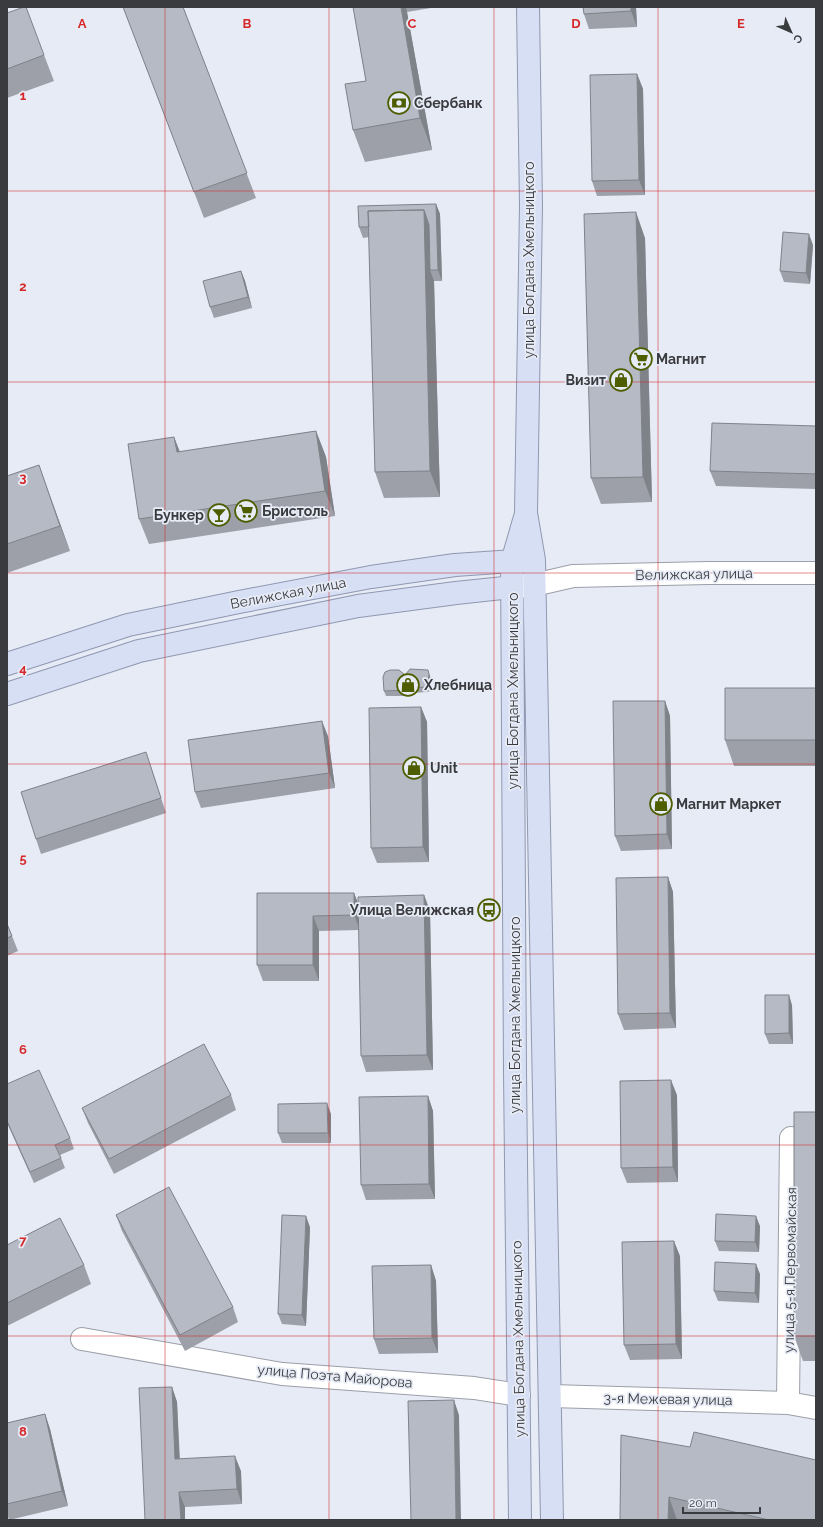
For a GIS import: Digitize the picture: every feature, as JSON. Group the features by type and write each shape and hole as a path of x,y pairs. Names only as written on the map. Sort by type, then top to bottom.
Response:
{"main road":[{"name":"улица Богдана Хмельницкого","path":"528,7 531,206 526,513 534,560 551,1396 552,1520"},
{"name":"улица Богдана Хмельницкого","path":"520,1520 514,1072 512,562 526,513"},
{"name":"Велижская улица","path":"7,664 128,625 231,603 371,578 455,565 534,560"},
{"name":"Велижская улица","path":"7,694 139,651 358,606 512,587"},
{"name":"3-я Межевая улица","path":"518,1395 551,1396"}],"street":[{"name":"Велижская улица","path":"534,560 573,576"},
{"name":"Велижская улица","path":"512,587 534,585 573,576 708,573 816,573"},
{"name":"улица 5-я Первомайская","path":"788,1403 791,1138"},
{"name":"улица Поэта Майорова","path":"82,1339 282,1374 474,1388 518,1395"},
{"name":"3-я Межевая улица","path":"551,1396 788,1403 816,1408"}],"building":[{"path":"26,7 44,55 7,69 7,13"},
{"path":"123,7 183,7 247,173 194,192"},
{"path":"353,7 401,7 420,118 353,130 345,84 366,81"},
{"path":"583,7 631,7 631,11 584,14"},
{"path":"637,74 639,180 592,181 590,75"},
{"path":"436,204 438,270 430,270 429,225 424,210 368,211 369,227 359,227 358,206"},
{"path":"424,210 430,471 375,472 368,211"},
{"path":"636,212 643,477 591,478 584,214"},
{"path":"783,232 809,234 806,273 780,271"},
{"path":"241,271 248,297 210,307 203,281"},
{"path":"712,423 816,426 816,474 710,471"},
{"path":"316,431 325,491 139,519 128,444 174,437 177,452"},
{"path":"39,465 60,526 7,544 7,476"},
{"name":"Хлебница","path":"410,669 428,670 428,686 409,688 409,690 384,691 383,677 385,672 390,670 399,670 405,675"},
{"path":"725,688 816,688 816,740 725,740"},
{"path":"613,701 665,701 667,834 615,836"},
{"path":"421,707 423,847 371,848 369,708"},
{"path":"322,721 329,773 195,792 188,740"},
{"path":"146,752 161,798 36,839 21,792"},
{"path":"668,877 670,1013 618,1014 616,878"},
{"path":"257,893 354,893 354,915 313,916 313,965 257,965"},
{"path":"424,895 427,1055 361,1056 358,897"},
{"path":"7,924 12,936 7,938"},
{"path":"765,995 789,995 789,1033 765,1034"},
{"path":"204,1044 231,1095 109,1159 82,1108"},
{"path":"39,1070 70,1138 55,1145 61,1158 30,1172 7,1121 7,1084"},
{"path":"671,1080 673,1167 621,1168 620,1081"},
{"path":"428,1096 429,1184 361,1185 359,1097"},
{"path":"327,1103 328,1133 278,1133 278,1104"},
{"path":"794,1112 816,1112 816,1336 794,1336"},
{"path":"169,1187 233,1307 180,1335 116,1215"},
{"path":"716,1214 756,1216 755,1242 715,1241"},
{"path":"282,1215 306,1216 302,1315 278,1314"},
{"path":"60,1218 84,1265 7,1303 7,1245"},
{"path":"674,1241 676,1344 624,1345 622,1242"},
{"path":"715,1262 756,1264 755,1293 714,1291"},
{"path":"431,1265 432,1338 374,1339 372,1266"},
{"path":"172,1387 175,1459 235,1456 237,1489 179,1492 181,1520 145,1520 139,1388"},
{"path":"454,1400 456,1520 411,1520 408,1401"},
{"path":"45,1414 62,1491 7,1504 7,1423"},
{"path":"694,1432 816,1460 816,1520 769,1520 669,1497 668,1520 620,1520 621,1435 690,1447"}],"place":[{"name":"Сбербанк","path":"399,103"},
{"name":"Магнит","path":"641,359"},
{"name":"Визит","path":"621,380"},
{"name":"Бристоль","path":"246,511"},
{"name":"Бункер","path":"219,515"},
{"name":"Хлебница","path":"408,685"},
{"name":"Unit","path":"414,768"},
{"name":"Магнит Маркет","path":"661,804"},
{"name":"Улица Велижская","path":"489,910"}]}
